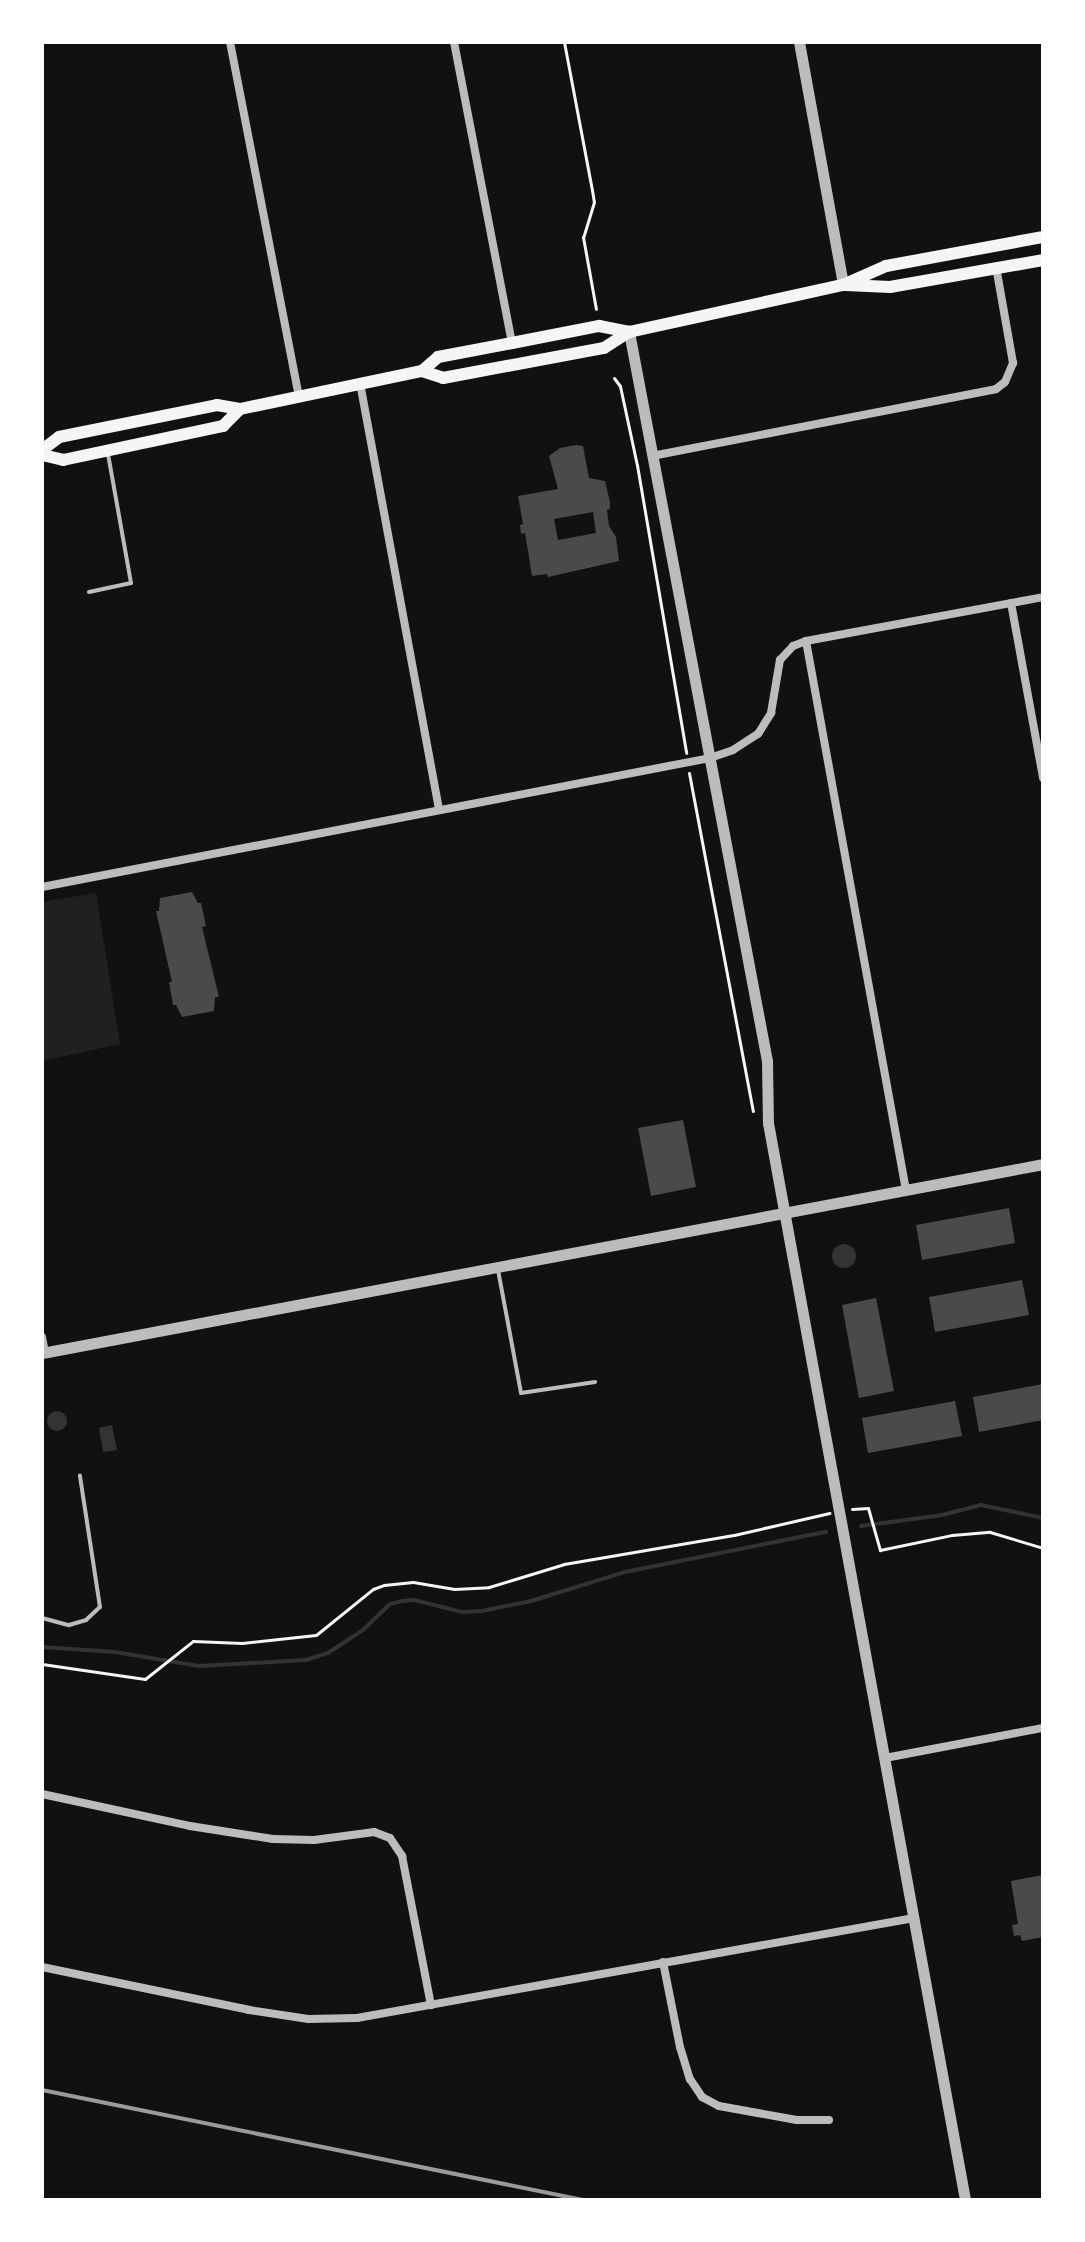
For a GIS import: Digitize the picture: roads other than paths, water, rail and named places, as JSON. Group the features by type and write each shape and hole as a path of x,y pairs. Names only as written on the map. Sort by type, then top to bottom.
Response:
{"main road":[{"path":"240,409 223,426 63,460 42,453 59,437 217,405 240,409 422,371 443,378 604,348 629,332 843,285 892,264 1043,237"},
{"path":"843,285 890,287 1043,260"},
{"path":"422,371 438,357 599,326 629,332"}],"street":[{"path":"230,42 299,397"},
{"path":"454,42 512,343"},
{"path":"799,42 843,285"},
{"path":"652,456 988,393 1005,382 1013,363 996,267"},
{"path":"629,332 767,1061 768,1123 965,2200"},
{"path":"360,383 439,809"},
{"path":"42,887 710,758 733,750 758,734 771,713 780,660 793,646 806,641 1043,597"},
{"path":"1011,603 1043,778"},
{"path":"806,641 906,1190"},
{"path":"42,1337 43,1353 1043,1164"},
{"path":"885,1758 1043,1728"},
{"path":"42,1794 190,1826 273,1839 314,1840 374,1832 390,1838 402,1856 431,2005"},
{"path":"42,1967 308,2019 357,2018 914,1918"},
{"path":"663,1962 680,2047 690,2079 702,2097 719,2106 797,2120 829,2120"}],"lane":[{"path":"89,592 131,583 108,451"},
{"path":"497,1268 521,1393 595,1382"},
{"path":"42,1618 69,1625 86,1620 100,1607 80,1476"}],"waterway":[{"path":"861,1526 942,1515 981,1505 1043,1518"},
{"path":"42,1647 115,1652 199,1666 306,1660 328,1653 363,1630 390,1604 402,1601 414,1600 462,1612 482,1611 531,1601 625,1572 826,1532"}],"railway":[{"path":"42,2090 583,2200"}]}
